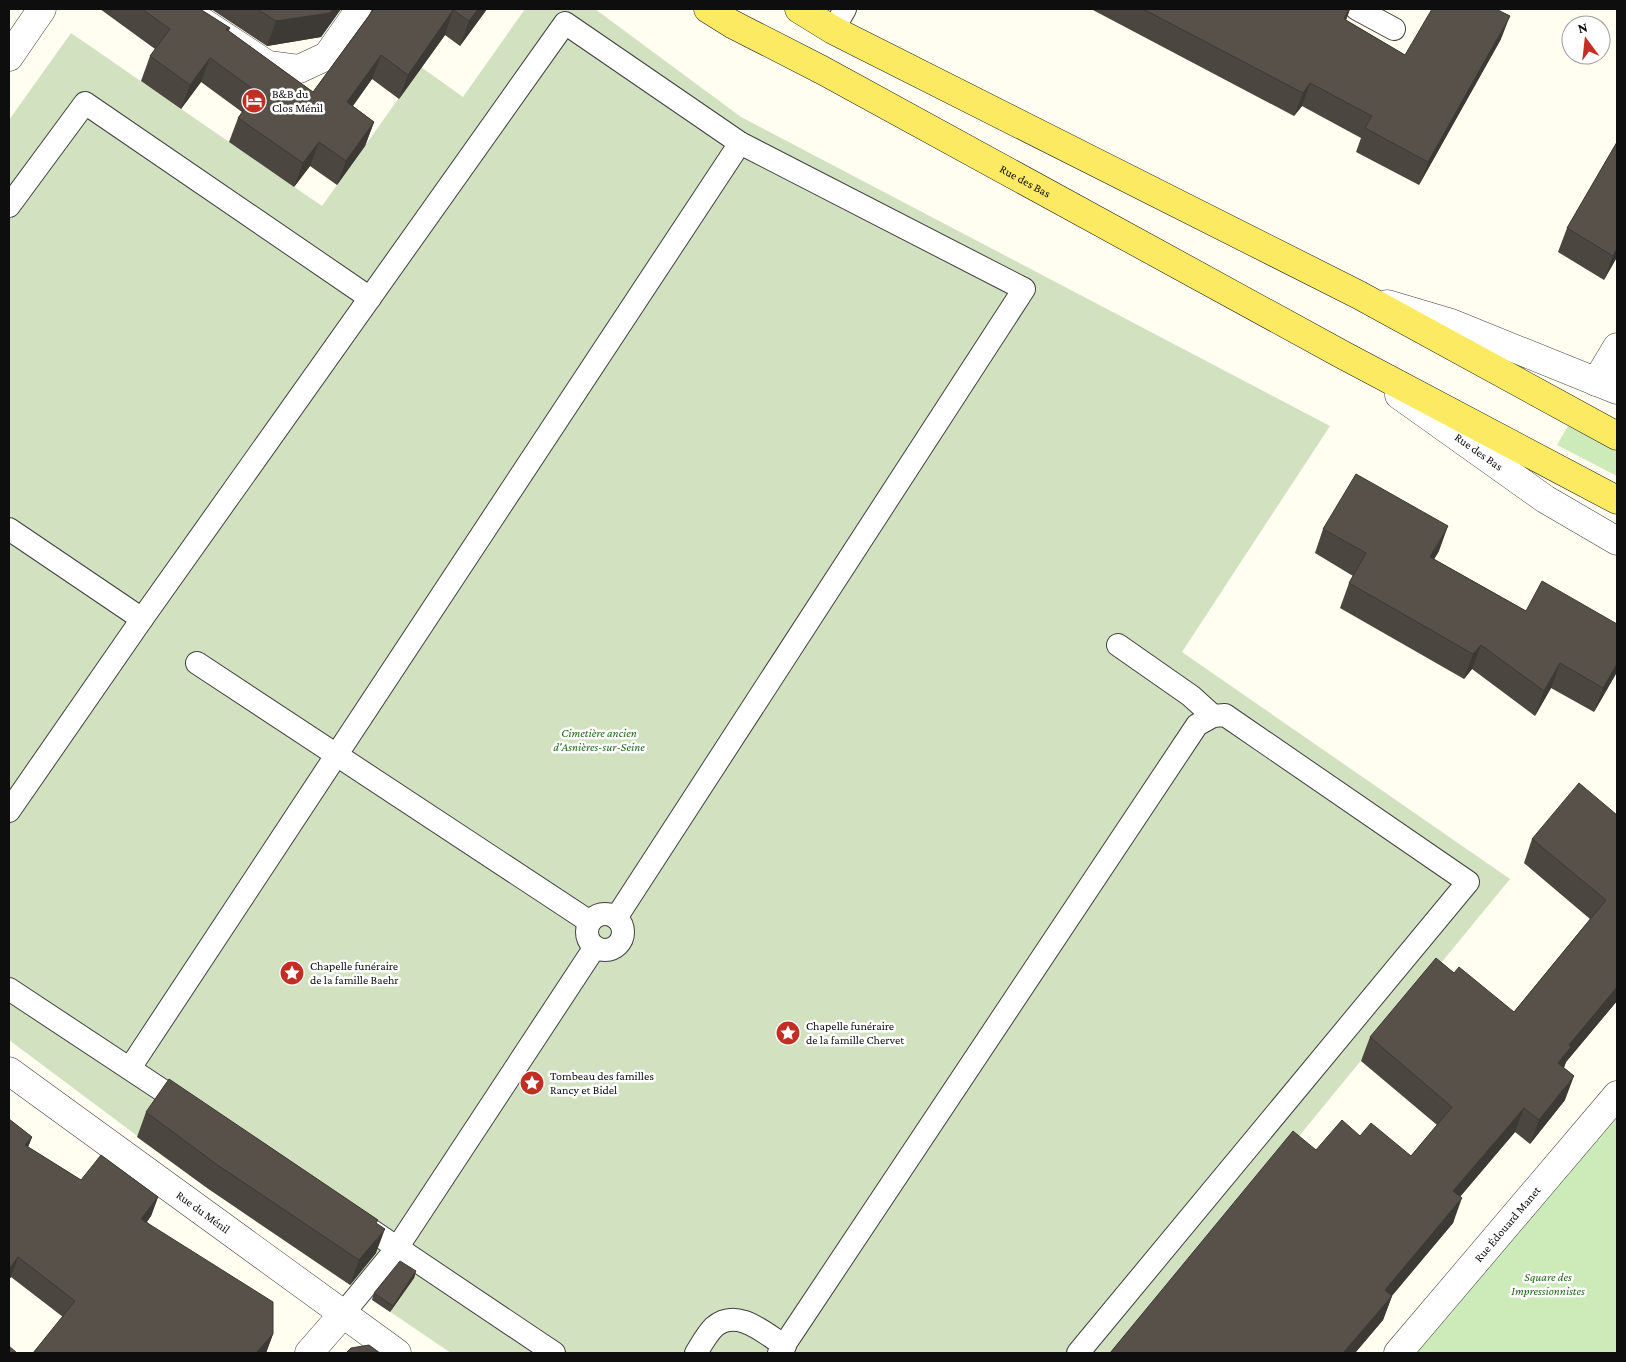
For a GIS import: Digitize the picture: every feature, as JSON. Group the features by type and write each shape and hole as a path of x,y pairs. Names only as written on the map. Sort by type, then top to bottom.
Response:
{"main road":[{"name":"Rue des Bas","path":"708,9 732,24 822,70 1343,355 1617,500"},
{"path":"799,9 839,19 1359,295 1617,436"}],"street":[{"path":"9,57 42,9"},
{"path":"183,9 268,65 299,69 327,56 360,9"},
{"path":"1359,295 1451,322 1607,386 1617,347"},
{"name":"Rue des Bas","path":"1343,355 1545,499 1617,541"},
{"name":"Rue du Ménil","path":"9,1072 397,1353"},
{"name":"Rue Édouard Manet","path":"1398,1353 1617,1095"},
{"path":"309,1353 342,1315"}],"lane":[{"path":"1357,9 1394,29"},
{"path":"9,810 565,22 740,143 1024,289 616,918"},
{"path":"9,206 85,103 370,298"},
{"path":"130,1068 740,143"},
{"path":"9,529 142,619"},
{"path":"1118,644 1191,696 1213,716"},
{"path":"197,663 590,922"},
{"path":"696,1353 713,1328 731,1318 742,1320 782,1349 1197,725 1213,716 1225,715 1468,882 1078,1353"},
{"path":"600,915 616,918 622,928 622,940 613,949 607,950 595,947 588,939 587,933 590,922 600,915"},
{"path":"342,1315 397,1248 595,947"},
{"path":"9,989 203,1117"},
{"path":"340,1210 554,1353"}],"green space":[{"name":"Cimetière ancien d'Asnières-sur-Seine","path":"525,9 595,9 741,117 1330,426 1182,652 1510,879 1121,1353 451,1353 207,1188 9,1040 9,120 71,33 322,206 421,67 463,97"},
{"path":"1568,426 1617,451 1617,476 1557,445"},
{"name":"Square des Impressionnistes","path":"1617,1095 1617,1353 1398,1353"}],"building":[{"path":"142,9 200,9 230,28 226,29 313,92 374,9 478,9 469,21 453,10 408,75 381,55 347,102 374,122 346,161 319,142 303,163 238,118 257,92 210,58 190,85 150,56 170,29"},
{"path":"257,9 333,9 330,13 276,21"},
{"path":"1143,9 1349,9 1344,19 1405,55 1432,9 1496,9 1510,16 1428,162 1365,128 1372,116 1310,83 1303,93"},
{"path":"1617,142 1617,248 1613,256 1567,228"},
{"path":"1356,474 1448,526 1430,557 1526,611 1542,581 1617,624 1617,664 1603,688 1560,663 1544,691 1481,645 1473,654 1349,583 1366,553 1323,529"},
{"path":"1579,783 1617,815 1617,987 1569,1045 1571,1047 1558,1063 1574,1076 1539,1120 1524,1108 1453,1191 1462,1198 1385,1290 1392,1296 1343,1353 1110,1353 1293,1131 1316,1150 1342,1120 1360,1136 1371,1123 1411,1156 1452,1107 1370,1037 1436,958 1454,973 1459,967 1514,1012 1606,900 1532,839"},
{"path":"169,1079 378,1220 376,1223 385,1229 359,1260 216,1164 146,1112"},
{"path":"9,1119 32,1137 25,1145 81,1180 101,1155 158,1197 141,1219 273,1302 273,1334 256,1353 33,1353 75,1301 18,1257 9,1269"},
{"path":"400,1261 416,1271 393,1306 374,1293"},
{"path":"369,1345 380,1353 346,1353 351,1348"},
{"path":"9,1346 17,1353 9,1353"}],"place":[{"name":"B&B du Clos Ménil","path":"254,101"},
{"name":"Chapelle funéraire de la famille Baehr","path":"292,973"},
{"name":"Chapelle funéraire de la famille Chervet","path":"788,1033"},
{"name":"Tombeau des familles Rancy et Bidel","path":"532,1083"}]}
